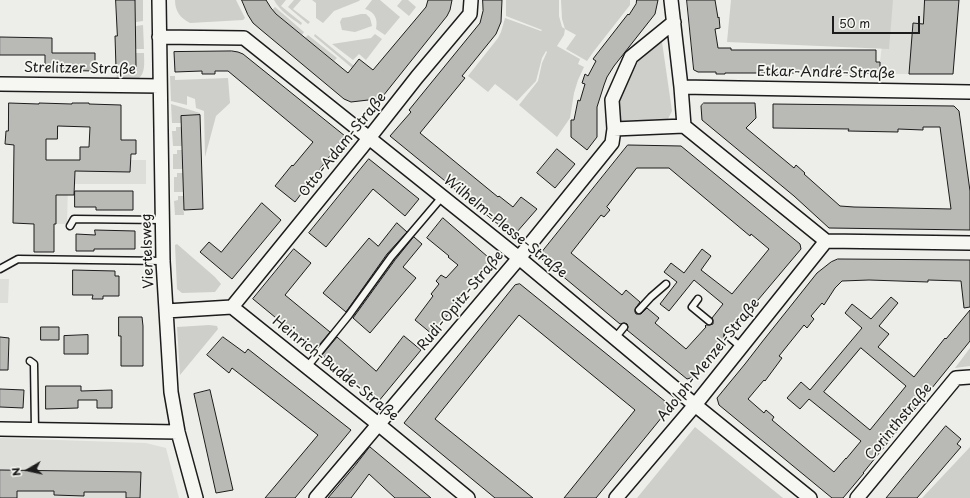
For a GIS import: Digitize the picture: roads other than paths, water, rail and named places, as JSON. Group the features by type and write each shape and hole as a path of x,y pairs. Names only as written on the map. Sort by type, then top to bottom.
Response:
{"street":[{"name":"Viertelsweg","path":"158,0 163,261 170,392 178,432 196,498"},
{"name":"Otto-Adam-Straße","path":"232,307 370,138 417,77 470,14 471,0"},
{"path":"671,0 682,87 684,126"},
{"name":"Rudi-Opitz-Straße","path":"316,498 519,258 612,144 614,129 612,100 631,57 674,22"},
{"name":"Wilhelm-Plesse-Straße","path":"159,37 244,38 519,258 695,405 810,498"},
{"name":"Strelitzer Straße","path":"0,84 160,86"},
{"name":"Etkar-André-Straße","path":"682,87 970,92"},
{"path":"614,129 684,126 826,241 970,243"},
{"name":"Adolph-Menzel-Straße","path":"616,498 695,405 826,241"},
{"path":"166,311 232,307"},
{"name":"Heinrich-Budde-Straße","path":"232,307 468,498"},
{"name":"Corinthstraße","path":"857,498 956,378 970,376"},
{"path":"0,429 178,432"}],"lane":[{"path":"307,367 349,315 391,257 442,196"},
{"path":"70,226 74,219 163,220"},
{"path":"0,269 18,259 163,261"},
{"path":"639,310 651,296 666,284"},
{"path":"698,300 692,307 709,321"},
{"path":"615,338 624,327"},
{"path":"728,336 741,347"},
{"path":"30,361 34,364 35,430"}]}
